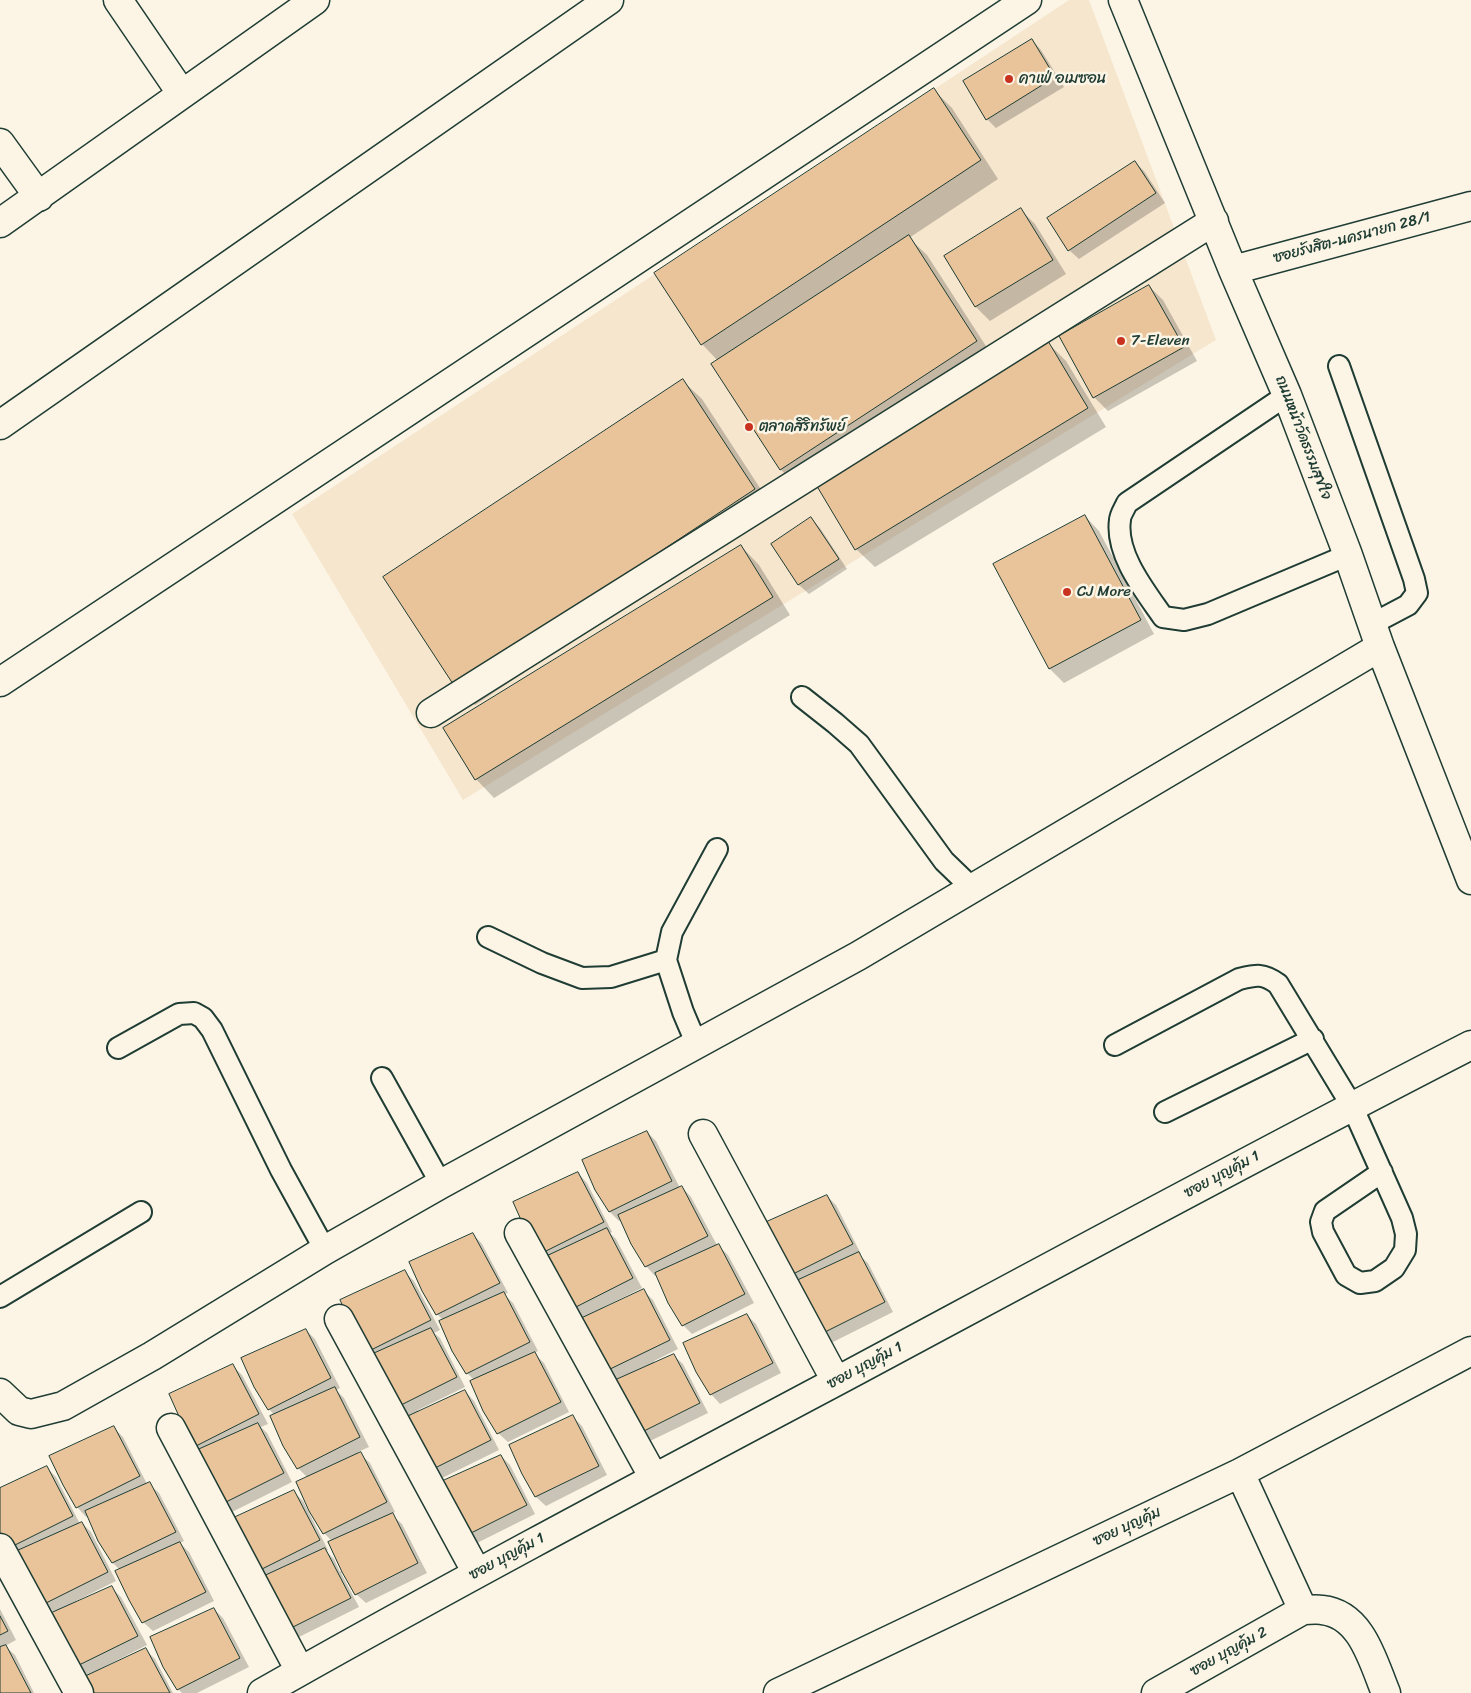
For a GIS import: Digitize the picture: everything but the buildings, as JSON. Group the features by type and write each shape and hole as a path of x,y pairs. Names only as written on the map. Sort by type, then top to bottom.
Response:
{"street":[{"path":"118,0 182,94"},
{"path":"0,223 315,0"},
{"path":"0,425 609,0"},
{"path":"0,682 1027,0"},
{"name":"ถนนหน้าวัดธรรมสุขใจ","path":"1124,0 1233,270 1287,395 1348,555 1376,636 1466,854 1471,880"},
{"path":"0,143 39,197"},
{"name":"ซอยรังสิต-นครนายก 28/1","path":"1233,270 1471,206"},
{"path":"431,713 1214,221"},
{"path":"0,1394 18,1411 32,1414 63,1406 152,1356 325,1250 441,1184 698,1045 858,956 973,889 1376,636"},
{"name":"ซอย บุญคุ้ม 1","path":"262,1693 477,1573 654,1478 1352,1106 1471,1046"},
{"path":"703,1134 836,1381"},
{"path":"519,1233 654,1478"},
{"path":"339,1319 477,1573"},
{"name":"ซอย บุญคุ้ม","path":"778,1693 1240,1473 1471,1351"},
{"path":"171,1428 300,1671"},
{"path":"1240,1473 1302,1610 1324,1610 1340,1616 1354,1626 1363,1639 1386,1693"},
{"path":"0,1548 79,1693"},
{"name":"ซอย บุญคุ้ม 2","path":"1156,1693 1302,1610"}],"lane":[{"path":"1339,366 1414,579 1417,593 1408,605 1376,636"},
{"path":"1287,395 1127,503 1120,520 1120,543 1135,576 1163,617 1184,620 1208,614 1348,555"},
{"path":"802,697 836,722 859,744 944,860 973,889"},
{"path":"698,1045 683,1012 666,960 672,932 718,849"},
{"path":"488,937 542,963 582,978 611,977 666,960"},
{"path":"1115,1045 1239,978 1255,975 1269,977 1278,984 1352,1106 1382,1172 1406,1234 1405,1250 1394,1268 1375,1281 1360,1283 1346,1275 1323,1232 1321,1222 1325,1211 1382,1172"},
{"path":"118,1048 179,1014 194,1012 203,1018 212,1030 281,1170 325,1250"},
{"path":"1165,1112 1313,1040"},
{"path":"382,1078 441,1184"},
{"path":"0,1297 142,1212"}],"shaded area":[{"name":"ตลาดสิริทรัพย์","path":"1069,0 1089,0 1216,340 463,800 292,514"}],"place":[{"name":"คาเฟ่ อเมซอน","path":"1009,79"},
{"name":"7-Eleven","path":"1121,341"},
{"name":"ตลาดสิริทรัพย์","path":"749,427"},
{"name":"CJ More","path":"1067,592"}]}
